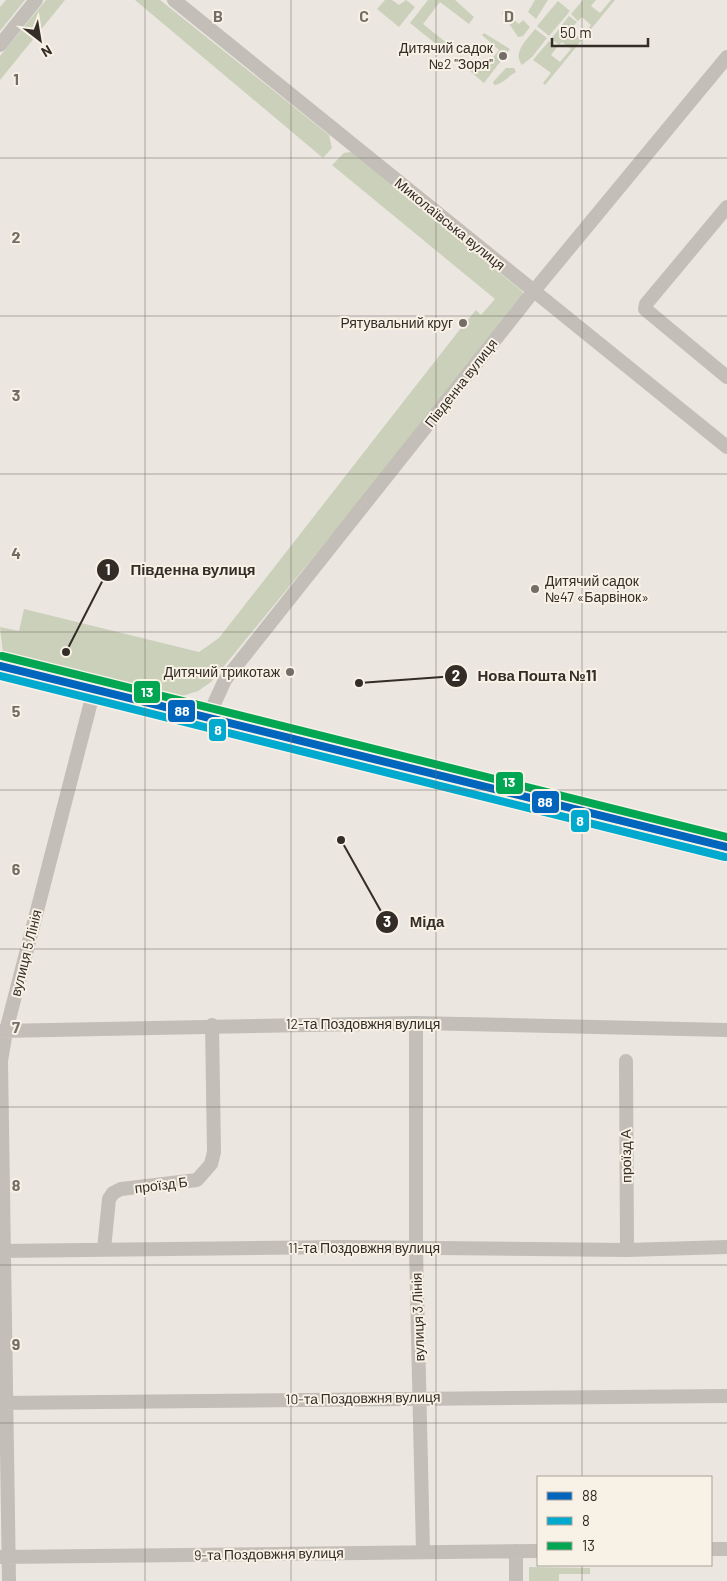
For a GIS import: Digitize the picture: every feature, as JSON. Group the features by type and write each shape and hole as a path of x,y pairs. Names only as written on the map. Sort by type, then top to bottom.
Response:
{"main road":[{"path":"0,666 727,848"}],"street":[{"path":"0,45 36,0"},
{"name":"Миколаївська вулиця","path":"174,0 727,447"},
{"name":"Південна вулиця","path":"208,717 225,680 533,292 727,57"},
{"path":"727,206 646,304 645,309 727,377"},
{"name":"вулиця 5 Лінія","path":"9,1581 4,1557 1,1061 3,1031 94,690"},
{"name":"12-та Поздовжня вулиця","path":"3,1031 212,1025 416,1023 727,1030"},
{"name":"вулиця 3 Лінія","path":"416,1023 416,1249 421,1397 423,1551"},
{"name":"проїзд Б","path":"104,1249 109,1199 113,1193 121,1189 197,1180 211,1164 214,1152 212,1025"},
{"name":"проїзд А","path":"626,1061 627,1250"},
{"name":"11-та Поздовжня вулиця","path":"2,1251 104,1249 627,1250 727,1247"},
{"name":"10-та Поздовжня вулиця","path":"3,1403 421,1397 727,1396"},
{"path":"712,1549 727,1549"},
{"path":"516,1551 516,1581"},
{"name":"9-та Поздовжня вулиця","path":"4,1557 537,1551"}],"green space":[{"path":"6,0 25,0 0,31 0,7"},
{"path":"46,0 65,0 0,80 0,56"},
{"path":"135,0 160,0 329,135 332,148 323,158"},
{"path":"385,0 392,0 399,5 406,0 415,7 399,27 377,9"},
{"path":"428,0 455,0 474,17 469,24 440,2 423,24 453,48 446,52 410,23"},
{"path":"535,0 548,0 536,19 528,12"},
{"path":"583,0 596,0 591,6 600,13 611,0 615,0 545,85 543,83 551,73 533,60 549,41 557,47 551,55 560,62 571,49 562,42 559,45 551,39 569,16 577,22 570,30 580,38 591,25 582,17 578,21 571,14"},
{"path":"558,1 570,11 549,36 537,26"},
{"path":"503,11 519,24 523,20 530,27 523,36 518,37 502,13"},
{"path":"535,29 547,38 532,57 522,65 519,60 520,51"},
{"path":"484,33 510,49 484,83 459,62 461,56 482,71 499,50 482,35"},
{"path":"506,68 514,68 516,72 494,85 493,82"},
{"path":"350,152 355,154 522,291 525,299 211,682 198,691 182,696 3,654 0,627 19,631 24,609 199,652 219,638 457,333 476,310 481,315 495,299 332,165 344,153"},
{"path":"529,1567 590,1568 590,1574 559,1574 559,1581 529,1581"}],"transit line":[{"name":"13","path":"2,656 727,837"},
{"name":"88","path":"0,666 727,847"},
{"name":"8","path":"0,676 725,857"}],"place":[{"name":"Дитячий садок №2 \"Зоря\"","path":"503,56"},
{"name":"Рятувальний круг","path":"463,323"},
{"name":"Дитячий садок №47 «Барвінок»","path":"535,589"},
{"name":"Південна вулиця","path":"66,652"},
{"name":"Дитячий трикотаж","path":"290,672"},
{"name":"Нова Пошта №11","path":"359,683"},
{"name":"Міда","path":"341,840"}]}
